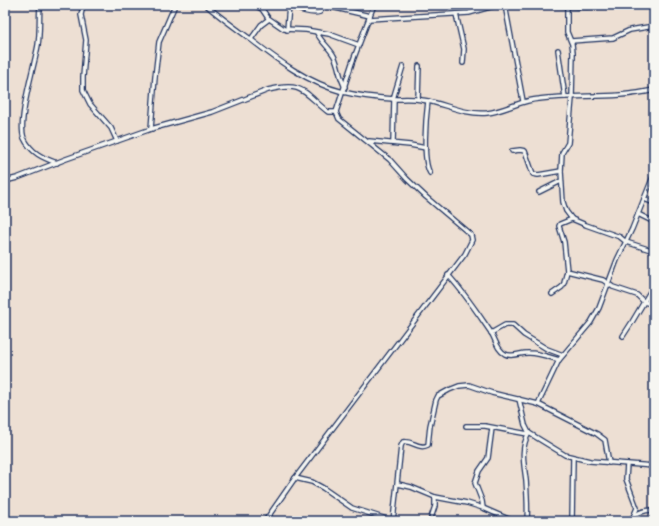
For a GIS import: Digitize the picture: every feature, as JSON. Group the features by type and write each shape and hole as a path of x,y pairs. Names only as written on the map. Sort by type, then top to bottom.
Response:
{"street":[{"path":"40,5 38,44 24,113 23,132 25,138 35,153 57,163"},
{"path":"83,5 81,15 86,40 83,90 90,104 111,128 117,141"},
{"path":"151,129 159,42 175,5"},
{"path":"206,5 264,50 296,71 329,88 343,92 394,99 418,99 475,113 495,112 524,101 538,99 565,97 608,97 643,93 654,90"},
{"path":"254,5 261,7 269,19 287,30 317,32 335,36 359,45"},
{"path":"287,30 289,5 313,13 320,12 325,6 370,17 469,13 497,5"},
{"path":"347,5 348,11"},
{"path":"265,521 295,478 471,244 472,240 471,235 426,197 394,164 368,141 339,119 336,112 374,5"},
{"path":"505,5 513,52 524,101"},
{"path":"546,5 567,7 603,5"},
{"path":"567,7 567,32 571,41 573,53 572,98 568,143 562,153 561,181 564,207 572,219 620,237 626,242 654,252"},
{"path":"456,14 464,49 463,63"},
{"path":"251,40 262,25 269,19"},
{"path":"571,41 613,38 630,30 654,26"},
{"path":"317,32 323,43 334,56 344,87"},
{"path":"558,50 565,97"},
{"path":"393,143 394,99 403,66"},
{"path":"418,99 419,66"},
{"path":"5,181 17,178 27,173 151,129 206,114 268,90 286,86 298,87 328,112 336,112"},
{"path":"428,101 426,123 426,165 430,173"},
{"path":"368,141 426,148"},
{"path":"512,151 520,150 525,152 533,174 538,175 561,171"},
{"path":"538,404 559,360 596,315 617,260 653,177"},
{"path":"539,192 561,181"},
{"path":"644,199 654,202"},
{"path":"638,214 654,222"},
{"path":"552,294 564,283 567,271 563,236 559,226 560,224 572,219"},
{"path":"567,271 604,280 619,290 637,295 644,302 654,305"},
{"path":"448,275 458,285 491,332 498,347 506,355 515,356 531,352 559,360"},
{"path":"623,336 654,285"},
{"path":"491,332 505,325 513,325 524,335 547,349 563,355"},
{"path":"295,478 312,482 352,508 393,521 398,484 398,465 403,442 407,441 419,447 425,447 428,445 431,420 438,396 459,386 469,385 492,393 538,404 597,434 605,440 609,463"},
{"path":"519,399 528,434 524,445 523,456 527,521"},
{"path":"466,426 480,426 528,434 556,451 572,458 609,463 654,466"},
{"path":"483,508 475,483 479,471 488,458 492,428"},
{"path":"572,458 572,521"},
{"path":"627,464 626,479 636,508 634,515"},
{"path":"398,484 411,487 435,497 483,508 513,521"},
{"path":"430,521 435,506 435,497"},
{"path":"628,521 640,512 654,510"}]}
